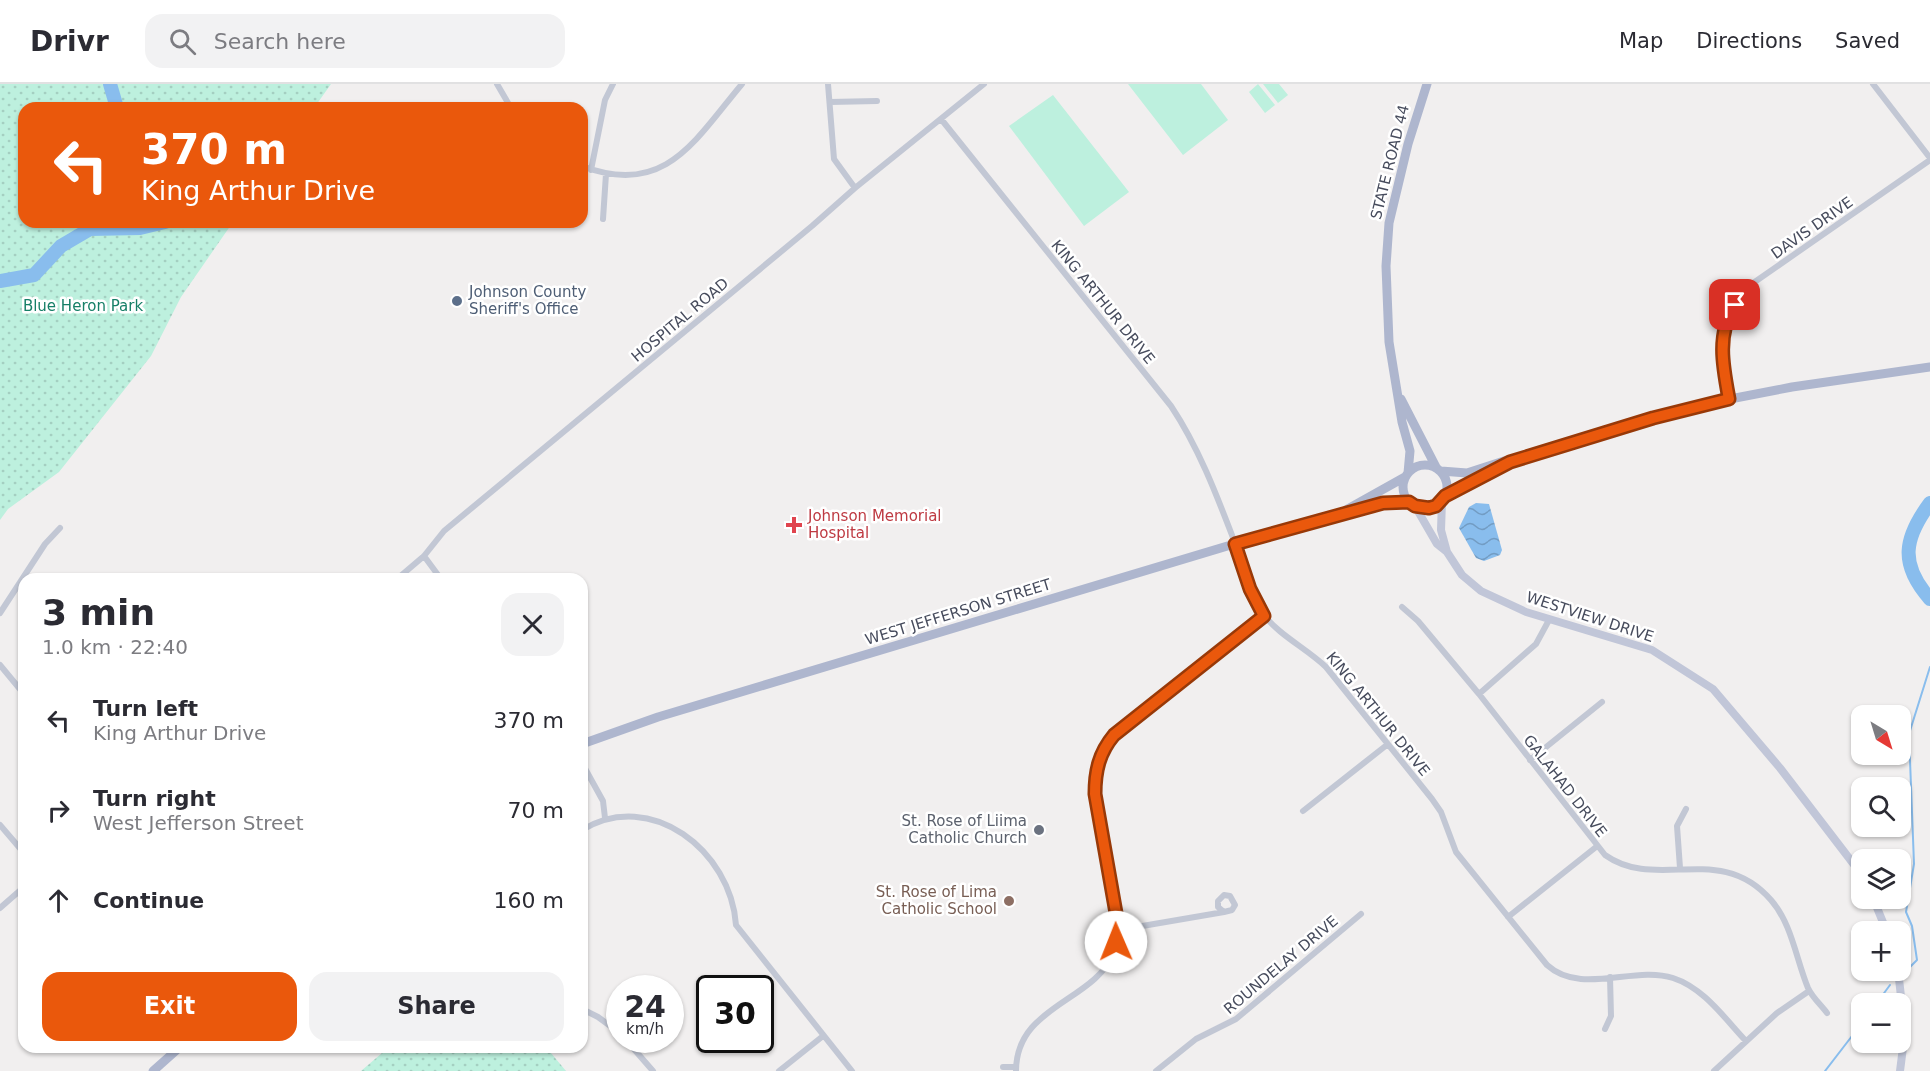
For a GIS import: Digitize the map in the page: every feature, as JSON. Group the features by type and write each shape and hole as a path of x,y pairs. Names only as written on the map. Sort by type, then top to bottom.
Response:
{"main road":[{"name":"STATE ROAD 44","path":"1406,475 1410,451 1402,422 1389,342 1386,303 1389,223 1408,144 1427,84"},
{"path":"1510,462 1504,461 1467,473 1423,465 1406,475 1403,489 1412,504 1429,508 1510,462 1653,418 1729,399 1930,367"},
{"name":"STATE ROAD 44","path":"1398,392 1438,469"},
{"path":"1438,469 1447,483 1443,498"},
{"name":"WEST JEFFERSON STREET","path":"1344,512 1406,475"},
{"name":"WEST JEFFERSON STREET","path":"588,742 658,717 1344,512 1383,503 1412,504"},
{"path":"153,1071 173,1053"}],"street":[{"path":"497,84 508,102"},
{"path":"591,170 605,100 613,84"},
{"path":"588,169 619,177 660,170 682,154 742,84"},
{"path":"828,84 834,159 855,188"},
{"name":"HOSPITAL ROAD","path":"404,573 424,556 444,531 855,188 984,84"},
{"path":"1873,84 1930,159"},
{"path":"830,102 876,101"},
{"name":"KING ARTHUR DRIVE","path":"941,119 1171,406 1199,456 1235,544 1250,589 1264,616 1280,632 1309,651 1326,667 1441,812 1456,852 1554,972 1576,978 1657,974 1674,978 1692,987 1746,1041"},
{"name":"DAVIS DRIVE","path":"1729,399 1724,370 1724,327 1737,300 1746,288 1930,159"},
{"path":"603,219 606,174"},
{"name":"WESTVIEW DRIVE","path":"1443,498 1442,530 1447,552"},
{"name":"WESTVIEW DRIVE","path":"1412,504 1437,544 1447,552 1461,574 1481,591 1503,603 1549,620 1652,650 1713,688 1780,768 1851,862"},
{"path":"26,573 45,544 60,528"},
{"path":"424,556 437,573"},
{"path":"0,613 18,585"},
{"name":"GALAHAD DRIVE","path":"1402,607 1418,621 1479,694 1596,847 1625,866 1646,870 1708,868 1725,871 1757,886 1783,916 1809,991 1827,1013"},
{"path":"1003,1067 1016,1069 1019,1048 1026,1034 1036,1022 1100,973 1114,953 1119,930 1095,794 1095,773 1100,756 1114,735 1264,616"},
{"path":"1479,694 1536,644 1549,620"},
{"path":"0,665 18,686"},
{"path":"1530,760 1602,702"},
{"path":"1303,812 1388,744"},
{"path":"588,774 603,801 605,818"},
{"path":"1680,868 1677,826 1686,809"},
{"path":"588,827 605,818 646,819 666,824 708,854 731,894 736,925 852,1071"},
{"path":"0,825 18,846"},
{"path":"1508,917 1596,847"},
{"path":"0,908 18,892"},
{"path":"1119,930 1224,912"},
{"name":"ROUNDELAY DRIVE","path":"1156,1071 1196,1039 1236,1019 1361,914"},
{"path":"1605,1029 1611,1016 1610,977"},
{"path":"1899,981 1905,1032 1900,1071"},
{"path":"1714,1071 1777,1013 1809,991"},
{"path":"588,1012 606,1023"},
{"path":"779,1071 824,1036"},
{"path":"637,1053 653,1071"}],"green space":[{"name":"Blue Heron Park","path":"0,84 331,84 318,102 18,102 18,228 229,228 181,297 151,356 59,472 8,509 0,520"},
{"path":"1128,84 1201,84 1228,120 1183,155"},
{"path":"1258,84 1275,105 1265,113 1249,92"},
{"path":"1263,84 1279,84 1288,95 1278,103"},
{"path":"1053,95 1129,192 1084,226 1009,126"},
{"path":"382,1053 551,1053 566,1071 361,1071"}],"water":[{"path":"1476,503 1489,504 1502,550 1500,555 1484,561 1476,558 1459,528 1469,507"}],"waterway":[{"path":"110,84 115,102"},
{"path":"0,281 34,275 61,246 90,229 140,228"},
{"path":"1930,503 1915,528 1910,540 1909,551 1913,574 1930,599"},
{"path":"1910,921 1906,912 1914,864 1909,734 1930,667"},
{"path":"1911,924 1917,960 1911,966"},
{"path":"1884,993 1890,985"},
{"path":"1825,1071 1851,1037"}],"place":[{"name":"Johnson County Sheriff's Office","path":"457,301"},
{"name":"Johnson Memorial Hospital","path":"794,525"},
{"name":"St. Rose of Liima Catholic Church","path":"1039,830"},
{"name":"St. Rose of Lima Catholic School","path":"1009,901"}],"route":[{"path":"1116,942 1119,930 1106,844 1095,794 1095,773 1100,756 1114,735 1264,616 1250,589 1235,544 1383,503 1409,502 1422,508 1436,506 1445,496 1505,467 1510,462 1533,457 1653,418 1729,399 1722,343 1724,327 1735,305"}]}
